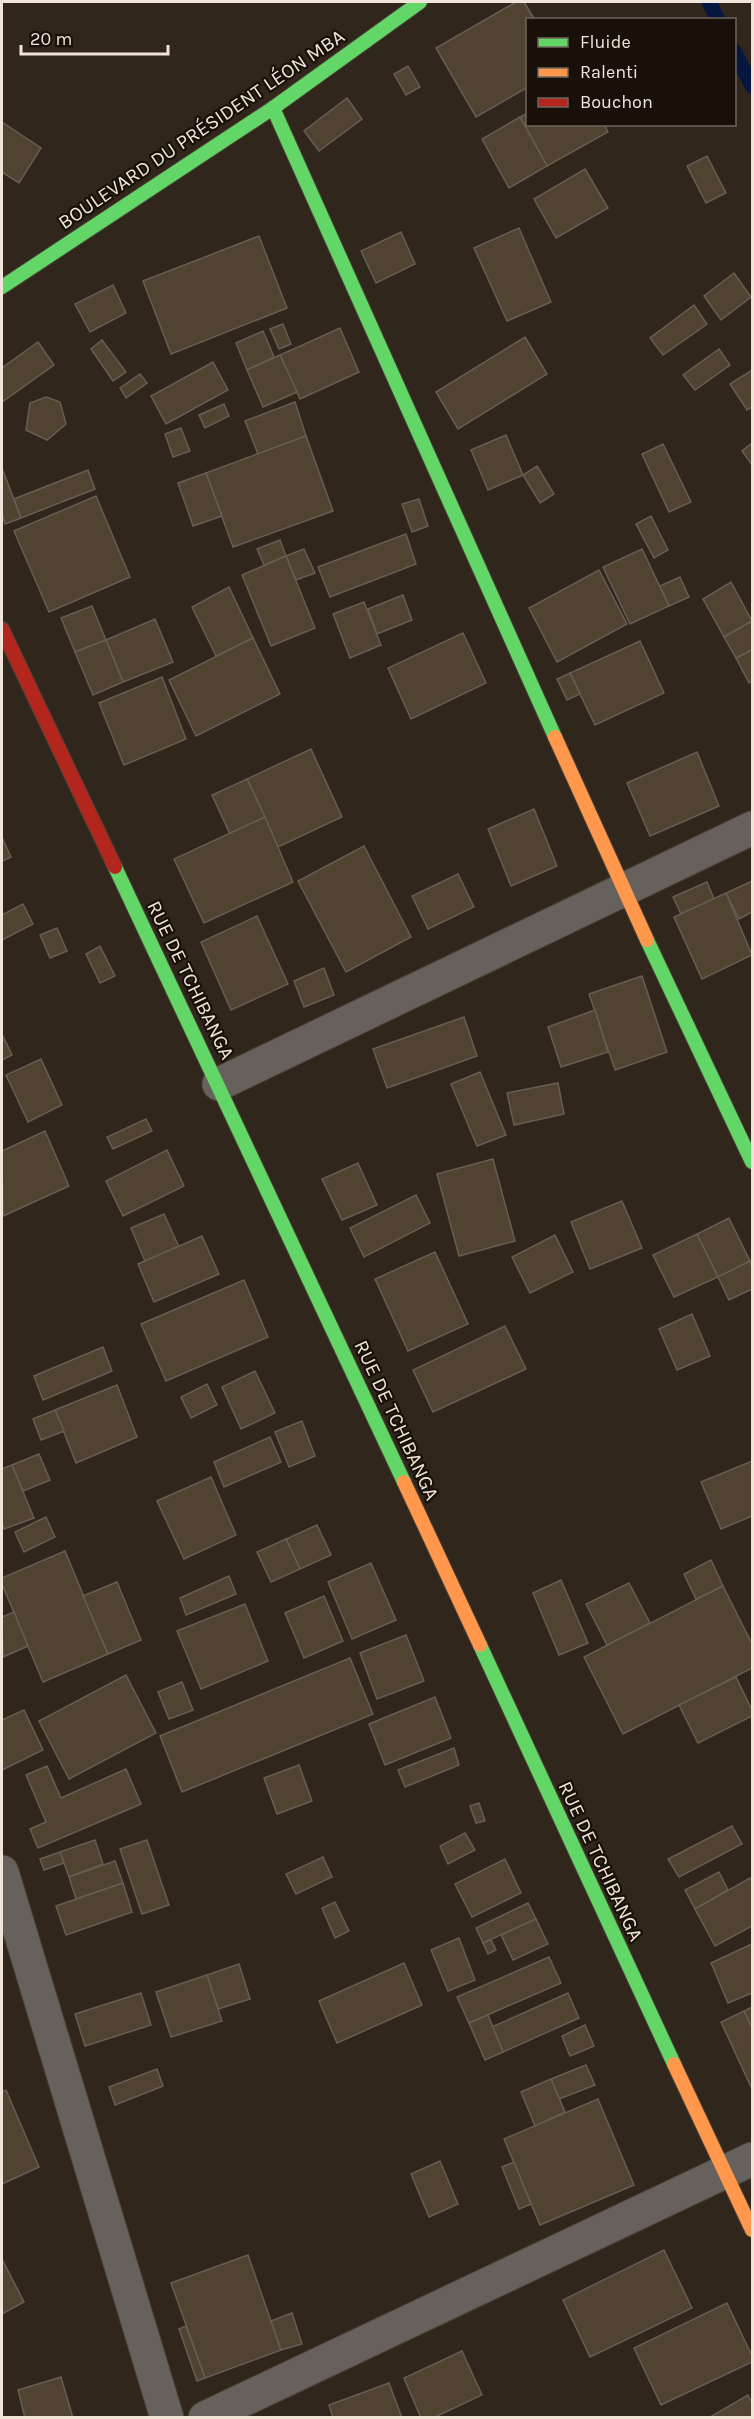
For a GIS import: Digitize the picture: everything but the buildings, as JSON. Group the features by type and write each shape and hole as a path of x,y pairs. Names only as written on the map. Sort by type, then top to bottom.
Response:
{"street":[{"name":"BOULEVARD DU PRÉSIDENT LÉON MBA","path":"2,287 273,108 420,2"},
{"path":"273,108 624,891 753,1162"},
{"name":"RUE DE TCHIBANGA","path":"2,629 738,2166 753,2230"},
{"path":"219,1084 753,828"},
{"path":"2,1872 167,2418"},
{"path":"205,2418 738,2166"}],"waterway":[{"path":"709,2 717,18"},
{"path":"736,55 752,86"}],"traffic: fast":[{"path":"2,287 273,108 420,2"},
{"path":"273,108 555,737"},
{"path":"115,867 404,1482"},
{"path":"647,940 752,1162"},
{"path":"480,1645 674,2064"}],"traffic: slow":[{"path":"555,737 647,940"},
{"path":"404,1482 480,1645"},
{"path":"674,2064 752,2230"}],"traffic: jam":[{"path":"2,629 115,867"}]}
